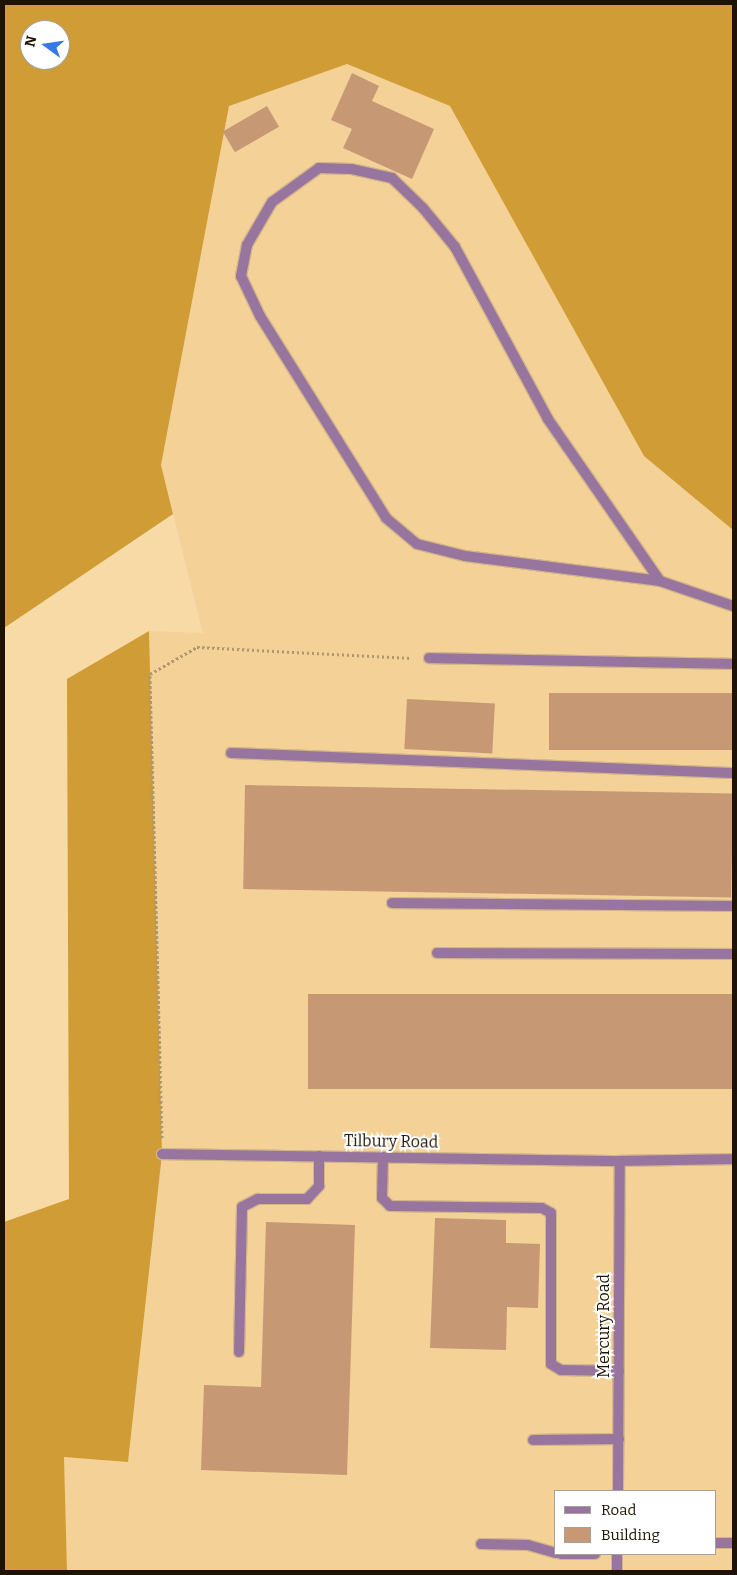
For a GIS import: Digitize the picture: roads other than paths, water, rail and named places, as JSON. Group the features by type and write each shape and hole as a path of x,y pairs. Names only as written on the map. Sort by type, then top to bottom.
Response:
{"street":[{"path":"660,581 548,418 455,247 423,208 392,178 351,168 319,168 272,202 247,244 241,276 260,316 386,518 417,544 465,556 660,581 733,606"},
{"path":"429,658 733,664"},
{"path":"231,753 733,773"},
{"path":"392,903 733,906"},
{"path":"437,953 733,954"},
{"name":"Tilbury Road","path":"162,1154 620,1161 733,1159"},
{"path":"239,1352 242,1207 258,1199 307,1200 319,1186 319,1156"},
{"path":"383,1157 382,1198 390,1206 542,1208 551,1213 551,1364 561,1370 619,1371"},
{"name":"Mercury Road","path":"618,1490 620,1161"},
{"path":"533,1440 619,1440"},
{"path":"717,1543 733,1543"},
{"path":"481,1544 528,1545 554,1552"},
{"path":"617,1555 617,1571"}]}
